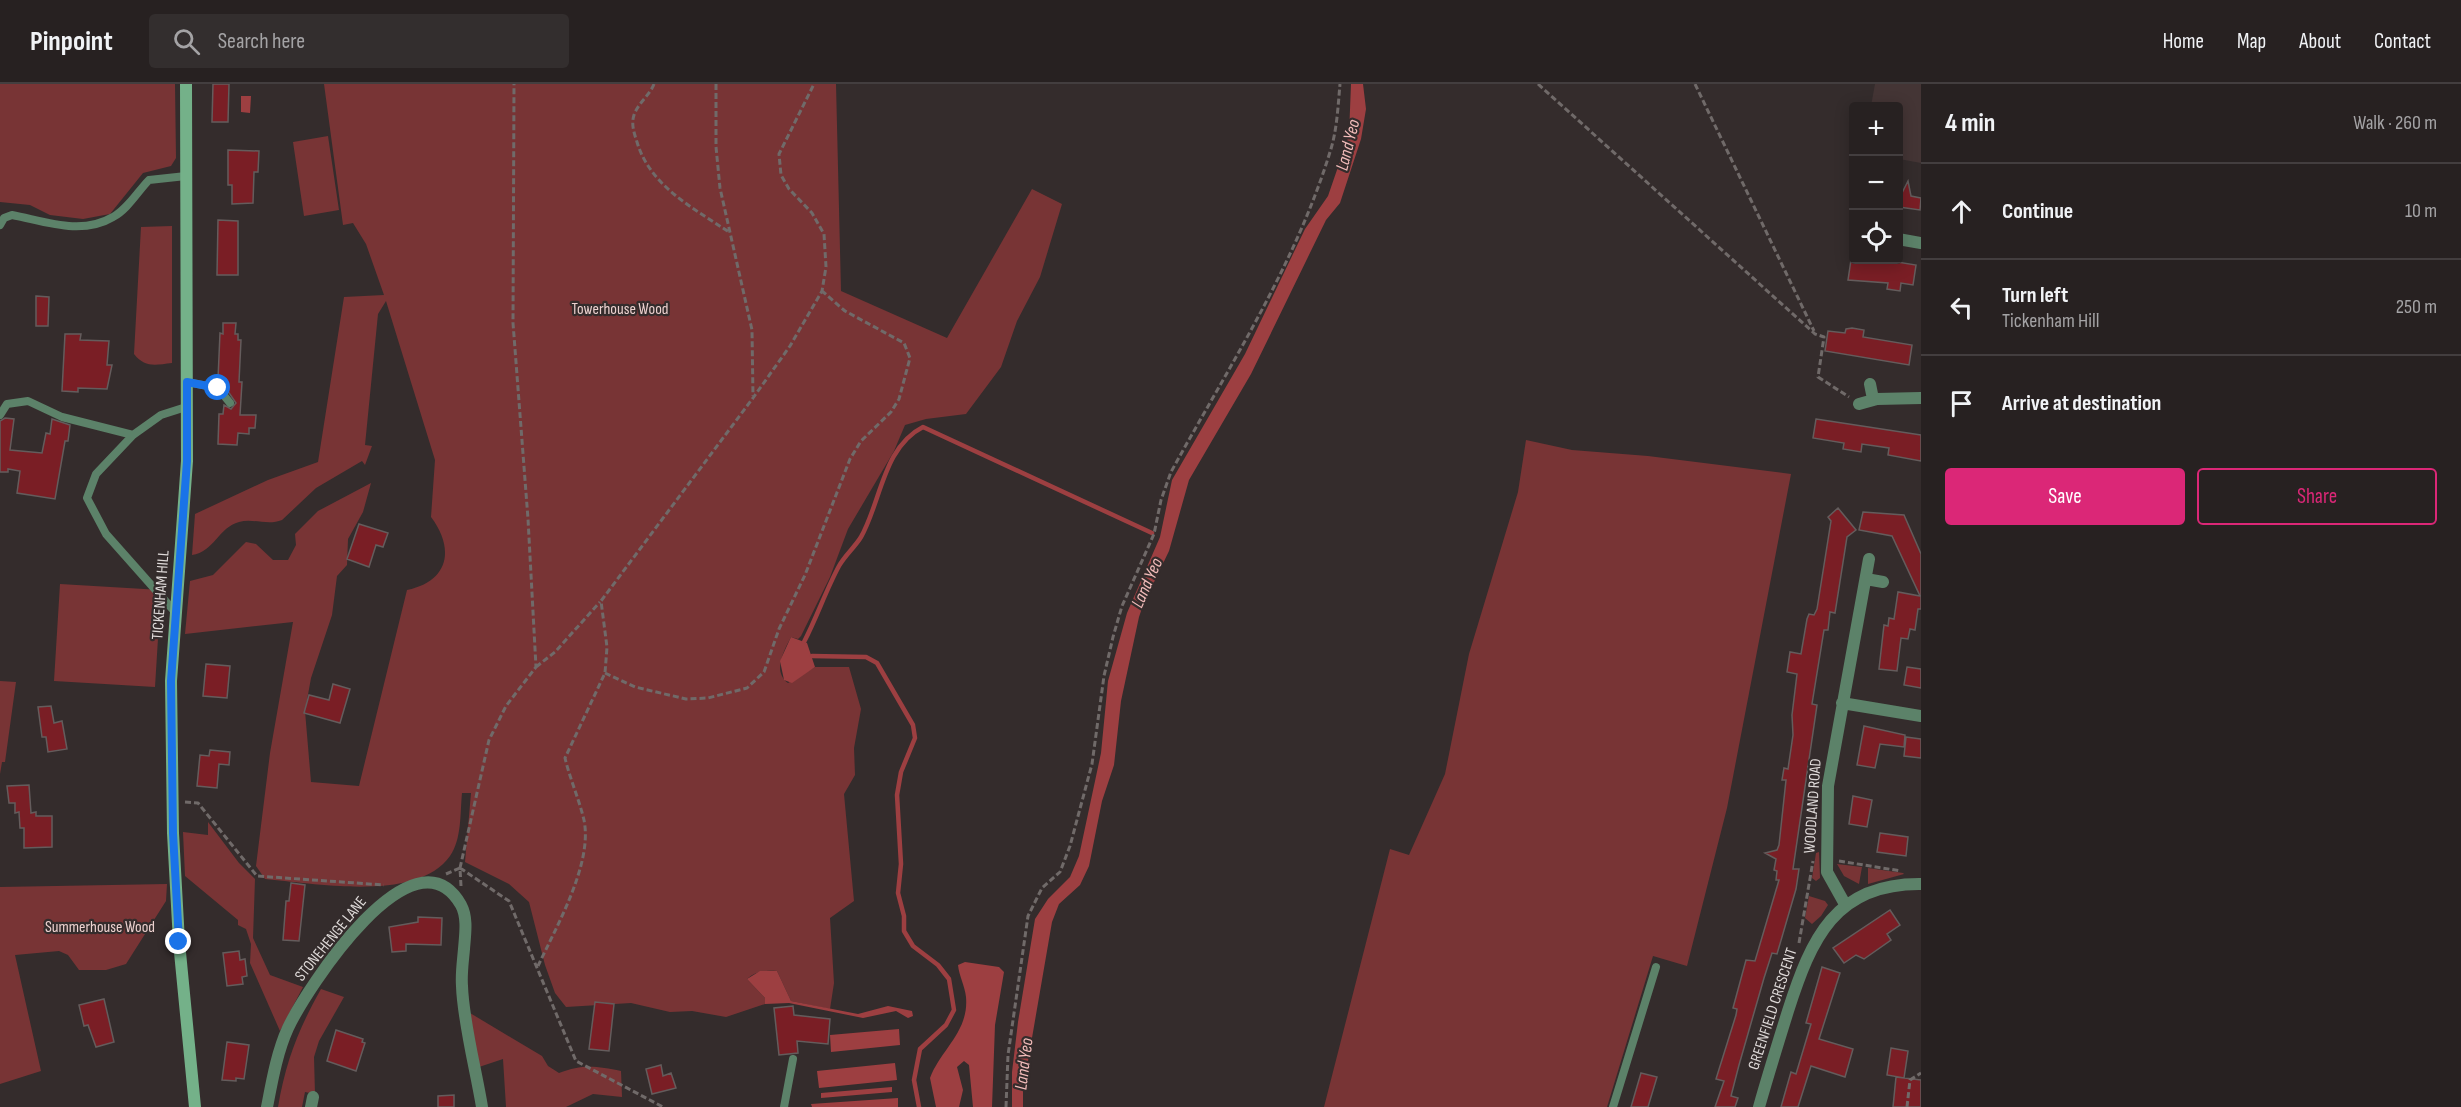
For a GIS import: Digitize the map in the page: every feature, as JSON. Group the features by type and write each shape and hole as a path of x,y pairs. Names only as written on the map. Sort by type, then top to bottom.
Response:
{"main road":[{"name":"TICKENHAM HILL","path":"186,84 187,461 171,681 172,802 179,942 195,1107"}],"street":[{"path":"1903,240 1921,243"},
{"path":"1870,384 1873,399"},
{"path":"1859,404 1873,399 1921,398"},
{"name":"WOODLAND ROAD","path":"1846,906 1831,881 1826,859 1828,780 1869,559"},
{"path":"1866,579 1883,582"},
{"path":"1842,703 1921,716"},
{"name":"STONEHENGE LANE","path":"267,1107 284,1038 311,988 336,954 379,905 397,892 420,882 430,882 446,888 462,906 466,922 462,987 482,1107"},
{"name":"GREENFIELD CRESCENT","path":"1759,1107 1808,952 1828,923 1846,906 1880,888 1921,884"}],"lane":[{"path":"1,220 12,214 42,224 87,225 115,217 149,180 186,176"},
{"path":"187,382 218,388 230,403"},
{"path":"0,415 7,404 28,401 62,417 133,435"},
{"path":"176,613 106,534 87,498 96,474 133,435 161,416 186,407"},
{"path":"1613,1107 1656,967"},
{"path":"784,1107 793,1059"}],"path":[{"path":"514,84 513,323 536,667"},
{"path":"654,84 634,114 632,126 640,152 652,174 679,199 729,232"},
{"path":"716,84 716,147 720,188 752,330 753,398"},
{"path":"663,1107 576,1061 509,901 460,868 489,740 506,706 536,667 555,652 601,601 753,398 790,346 822,291 826,267 824,234 812,213 789,189 781,175 779,154 814,84"},
{"path":"1006,1107 1006,1075 1028,916 1042,888 1060,872 1070,846 1092,764 1104,676 1122,606 1154,534 1161,500 1171,472 1267,298 1307,214 1331,151 1340,84"},
{"path":"1538,84 1815,334 1824,337 1818,377 1859,404"},
{"path":"1695,84 1815,334"},
{"path":"605,673 635,687 686,699 708,698 747,688 764,672 779,629 805,575 850,459 861,441 891,412 898,399 910,358 904,344 845,311 822,291"},
{"path":"538,966 573,890 583,850 584,822 566,758 605,673 607,646 601,601"},
{"path":"172,802 198,803 257,876 386,885"},
{"path":"1799,944 1816,845 1826,842"},
{"path":"1826,859 1905,872"},
{"path":"1906,1107 1910,1080 1921,1073"}],"shaded area":[{"path":"1875,84 1921,84 1921,163 1903,160 1903,102 1872,102"}],"green space":[{"path":"0,84 175,84 176,158 171,166 143,173 110,214 83,219 50,215 30,205 0,202"},
{"name":"Towerhouse Wood","path":"324,84 836,84 841,291 947,338 1032,189 1062,204 1040,277 1017,321 1001,367 966,414 926,419 905,425 894,451 848,529 830,577 801,636 798,639 791,637 781,661 781,673 788,683 815,667 849,667 861,709 854,748 855,775 844,794 854,901 830,918 834,983 830,1009 791,1001 777,971 757,973 747,979 765,998 765,1004 726,1017 692,1011 670,1012 631,1003 566,1007 555,993 545,965 529,902 509,884 465,862 471,793 462,793 459,834 450,856 435,871 414,880 364,887 310,884 265,879 256,866 270,753 293,622 185,634 190,581 213,575 246,542 256,544 273,560 288,560 296,545 295,534 318,511 371,483 363,512 348,539 347,565 337,576 332,615 311,678 305,711 311,782 359,786 407,590 421,586 432,579 444,562 445,552 439,529 431,517 435,460 386,301 378,314 365,445 372,446 365,465 362,461 316,488 282,520 239,522 226,529 206,549 192,555 195,514 268,480 318,462 344,297 384,295 366,244 353,223 343,225"},
{"path":"328,136 339,210 304,216 293,142"},
{"path":"172,226 172,363 146,364 134,354 141,227"},
{"path":"1526,440 1572,450 1648,456 1791,474 1727,808 1687,966 1653,956 1607,1107 1324,1107 1390,849 1409,855 1445,774 1469,654 1518,492"},
{"path":"60,584 161,590 155,687 54,681"},
{"path":"0,681 16,682 5,762 2,762 0,774"},
{"path":"208,822 239,863 255,879 253,938 270,975 303,987 280,1031 250,963 251,944 246,929 238,925 238,920 185,876 183,832 208,835"},
{"path":"1819,852 1820,878 1816,881 1812,878 1816,853"},
{"path":"1837,864 1862,867 1859,884 1844,876"},
{"path":"1868,868 1903,873 1904,874 1868,884"},
{"name":"Summerhouse Wood","path":"167,884 166,901 126,964 106,970 79,970 68,955 59,951 15,955 41,1071 0,1084 0,887"},
{"path":"1809,896 1825,901 1828,905 1812,924 1805,918"},
{"path":"321,989 344,997 319,1041 314,1057 315,1094 305,1092 302,1107 278,1107 294,1046"},
{"path":"470,1013 542,1056 548,1066 559,1073 575,1068 590,1067 621,1071 622,1097 593,1094 566,1107 506,1107 503,1059 479,1067"}],"water":[{"name":"Land Yeo","path":"1351,84 1363,84 1366,109 1361,139 1340,203 1326,220 1251,374 1189,480 1169,551 1139,617 1121,701 1114,765 1102,801 1089,866 1080,885 1059,904 1052,922 1023,1090 1023,1107 1012,1107 1012,1072 1018,1022 1035,919 1048,899 1070,877 1079,856 1101,753 1108,681 1127,613 1160,537 1172,480 1245,354 1305,229 1328,196 1349,135"},
{"path":"241,96 251,96 250,113 241,112"},
{"path":"791,637 807,643 815,667 792,683 784,680 780,661"},
{"path":"965,962 999,967 1004,972 995,1025 992,1107 973,1107 969,1065 964,1061 957,1067 963,1090 959,1107 936,1107 930,1078 963,1020 966,997 958,965"},
{"path":"760,971 777,971 791,1001 858,1014 888,1006 912,1011 913,1016 908,1018 896,1011 863,1018 789,1003 765,1004 765,998 747,979"},
{"path":"899,1029 900,1045 831,1052 830,1035"},
{"path":"895,1063 897,1080 819,1088 817,1071"},
{"path":"892,1087 892,1092 821,1098 821,1093"},
{"path":"898,1098 898,1107 812,1107 811,1104"}],"building":[{"path":"213,84 229,84 228,122 212,122"},
{"path":"228,150 259,151 258,172 254,172 253,203 232,204 232,185 228,185"},
{"path":"1908,181 1911,196 1921,198 1920,210 1903,208 1903,191"},
{"path":"218,220 238,221 238,275 217,275"},
{"path":"1903,263 1916,265 1913,285 1901,283 1900,291 1887,289 1888,283 1848,280 1850,264"},
{"path":"36,296 49,297 48,326 36,326"},
{"path":"223,323 236,323 235,334 238,334 238,340 241,340 240,415 256,415 255,428 249,428 249,434 238,433 237,445 218,444 219,414 223,414 224,405 231,409 236,403 225,387 226,379 218,379 220,333 223,334"},
{"path":"1846,329 1864,330 1863,337 1912,345 1909,365 1825,351 1828,331 1845,333"},
{"path":"65,334 81,334 80,340 109,341 107,365 112,365 107,389 78,388 78,392 62,391"},
{"path":"5,418 14,419 10,450 42,453 46,433 50,434 52,419 70,425 55,499 17,493 20,471 8,469 8,472 0,472 0,421"},
{"path":"1816,419 1921,435 1921,461 1888,455 1889,448 1862,444 1861,452 1843,449 1844,443 1813,438"},
{"path":"1838,508 1856,530 1847,537 1835,613 1830,612 1828,630 1824,630 1812,704 1817,705 1793,869 1799,869 1796,889 1777,954 1772,953 1739,1065 1731,1096 1738,1098 1735,1107 1715,1107 1724,1081 1716,1079 1736,1015 1737,1009 1733,1008 1746,960 1755,961 1779,880 1776,880 1777,871 1774,870 1776,859 1765,853 1777,850 1779,845 1786,780 1782,780 1784,768 1788,769 1793,735 1792,715 1797,674 1787,672 1790,652 1801,654 1807,619 1809,614 1814,615 1817,609 1831,521 1828,517"},
{"path":"1863,512 1904,515 1921,554 1921,609 1918,609 1915,630 1910,629 1908,639 1901,638 1897,671 1879,669 1884,625 1888,626 1889,618 1894,619 1898,592 1920,596 1892,536 1859,530"},
{"path":"359,524 388,533 383,547 376,545 369,567 347,559"},
{"path":"206,664 230,666 227,698 203,696"},
{"path":"1907,667 1921,669 1921,688 1904,685"},
{"path":"333,684 350,689 340,723 304,713 309,695 329,700"},
{"path":"51,706 54,723 62,721 67,749 48,752 46,737 42,737 38,707"},
{"path":"1864,726 1905,735 1904,747 1880,744 1875,768 1857,765"},
{"path":"1906,737 1921,739 1921,758 1904,756"},
{"path":"210,750 230,752 229,765 219,764 217,788 197,786 200,755 209,756"},
{"path":"29,785 31,813 36,812 36,816 52,816 52,847 24,848 24,828 20,828 19,812 15,813 15,803 9,803 7,786"},
{"path":"1853,796 1872,800 1867,827 1849,824"},
{"path":"1880,833 1908,837 1906,856 1877,852"},
{"path":"291,883 305,885 299,941 283,940 286,901 289,901"},
{"path":"1890,910 1900,925 1887,934 1891,940 1864,959 1856,955 1844,963 1833,948"},
{"path":"418,917 442,918 441,945 406,944 406,951 392,952 389,927 418,922"},
{"path":"239,951 240,960 245,959 247,976 242,977 243,984 227,986 223,953"},
{"path":"1822,967 1840,973 1819,1039 1853,1049 1845,1077 1811,1066 1798,1107 1781,1107 1791,1072 1796,1074 1811,1024 1806,1023"},
{"path":"104,999 114,1042 96,1047 88,1025 84,1026 79,1005"},
{"path":"595,1002 614,1004 609,1051 589,1049"},
{"path":"793,1006 794,1015 830,1019 828,1044 797,1041 798,1053 779,1055 774,1008"},
{"path":"336,1030 363,1039 362,1042 365,1043 356,1071 327,1061"},
{"path":"227,1042 249,1045 244,1079 222,1080"},
{"path":"1891,1048 1908,1051 1904,1078 1887,1075"},
{"path":"661,1065 663,1076 671,1073 676,1088 652,1094 646,1069"},
{"path":"1641,1073 1657,1077 1648,1107 1631,1107"},
{"path":"1896,1077 1921,1080 1921,1107 1893,1107"},
{"path":"454,1095 454,1107 438,1107 438,1096"}],"waterway":[{"path":"804,642 839,566 859,541 868,523 891,461 910,436 923,427 1152,533"},
{"path":"812,656 866,657 877,663 913,725 915,738 901,772 897,795 901,864 898,893 904,916 904,931 913,946 938,965 949,979 954,1010 946,1025 920,1049 914,1080 919,1107"}],"route":[{"path":"179,942 173,833 171,681 187,461 187,382 218,388"}]}
